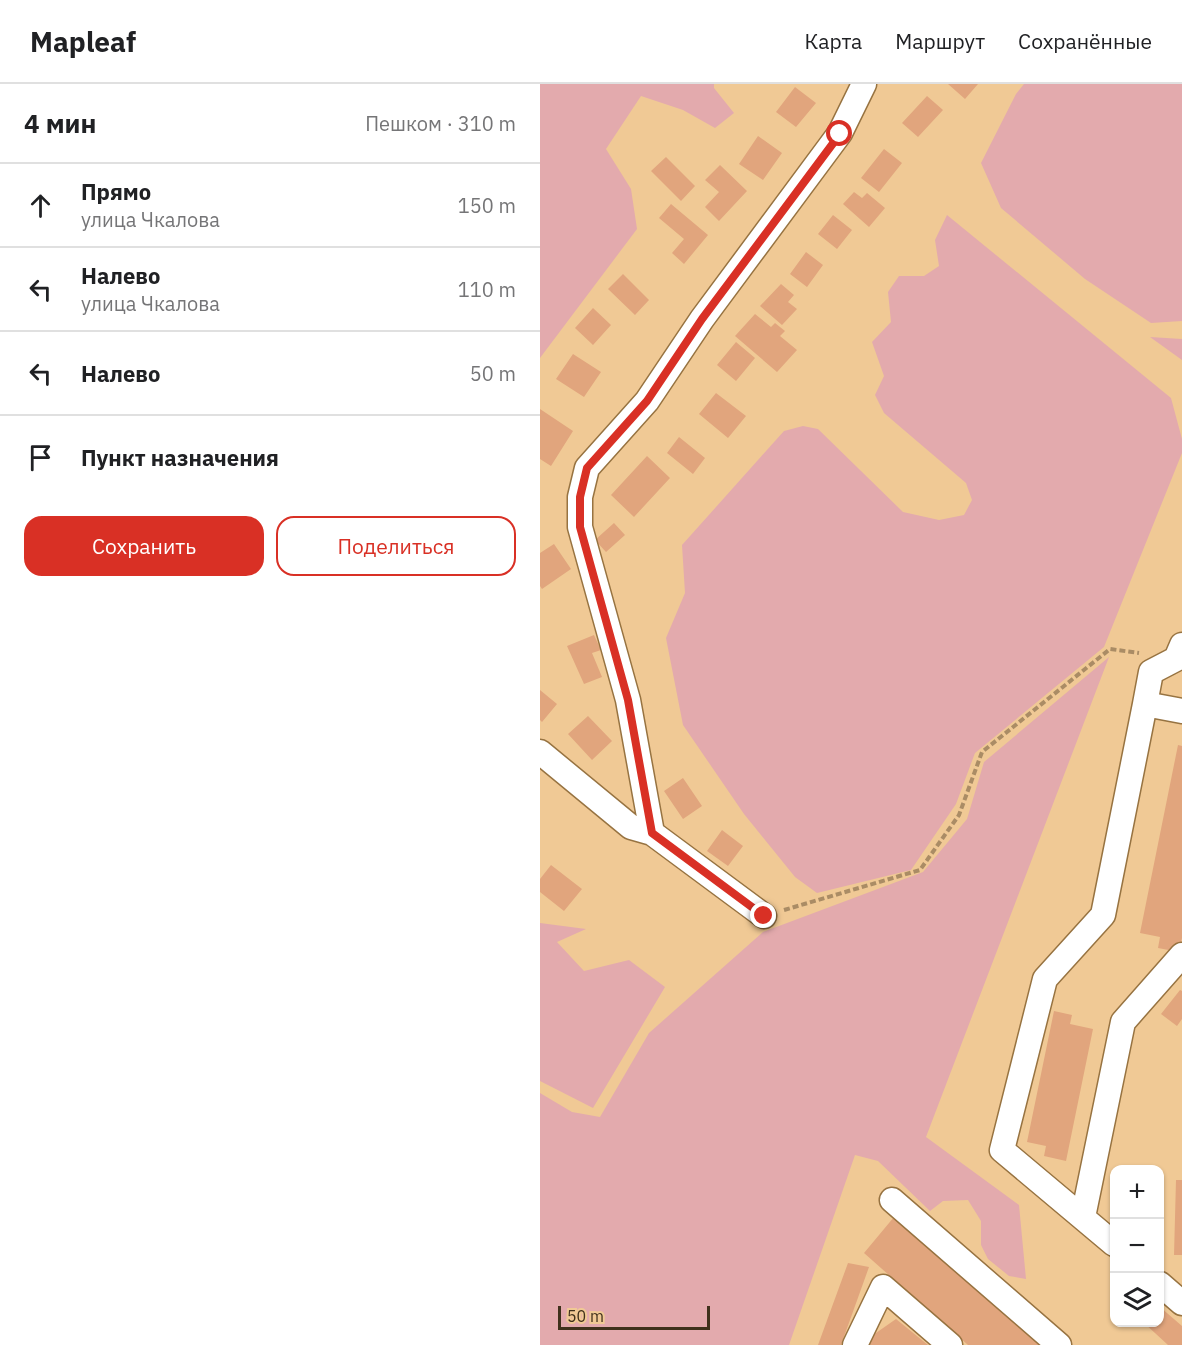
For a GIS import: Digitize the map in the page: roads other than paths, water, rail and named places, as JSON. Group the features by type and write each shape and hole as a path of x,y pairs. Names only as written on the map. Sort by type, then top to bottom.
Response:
{"street":[{"path":"652,833 628,700 580,527 580,497 587,468 647,401 702,319 840,134 864,84"},
{"path":"1110,1240 1002,1150 1045,979 1103,915 1151,672 1176,658 1182,645"},
{"path":"1145,704 1182,711"},
{"path":"540,752 631,827 652,833 764,916"},
{"path":"1083,1216 1123,1022 1182,955"},
{"path":"892,1200 1059,1345"},
{"path":"855,1345 883,1287 950,1345"},
{"path":"1164,1287 1182,1303"}]}
